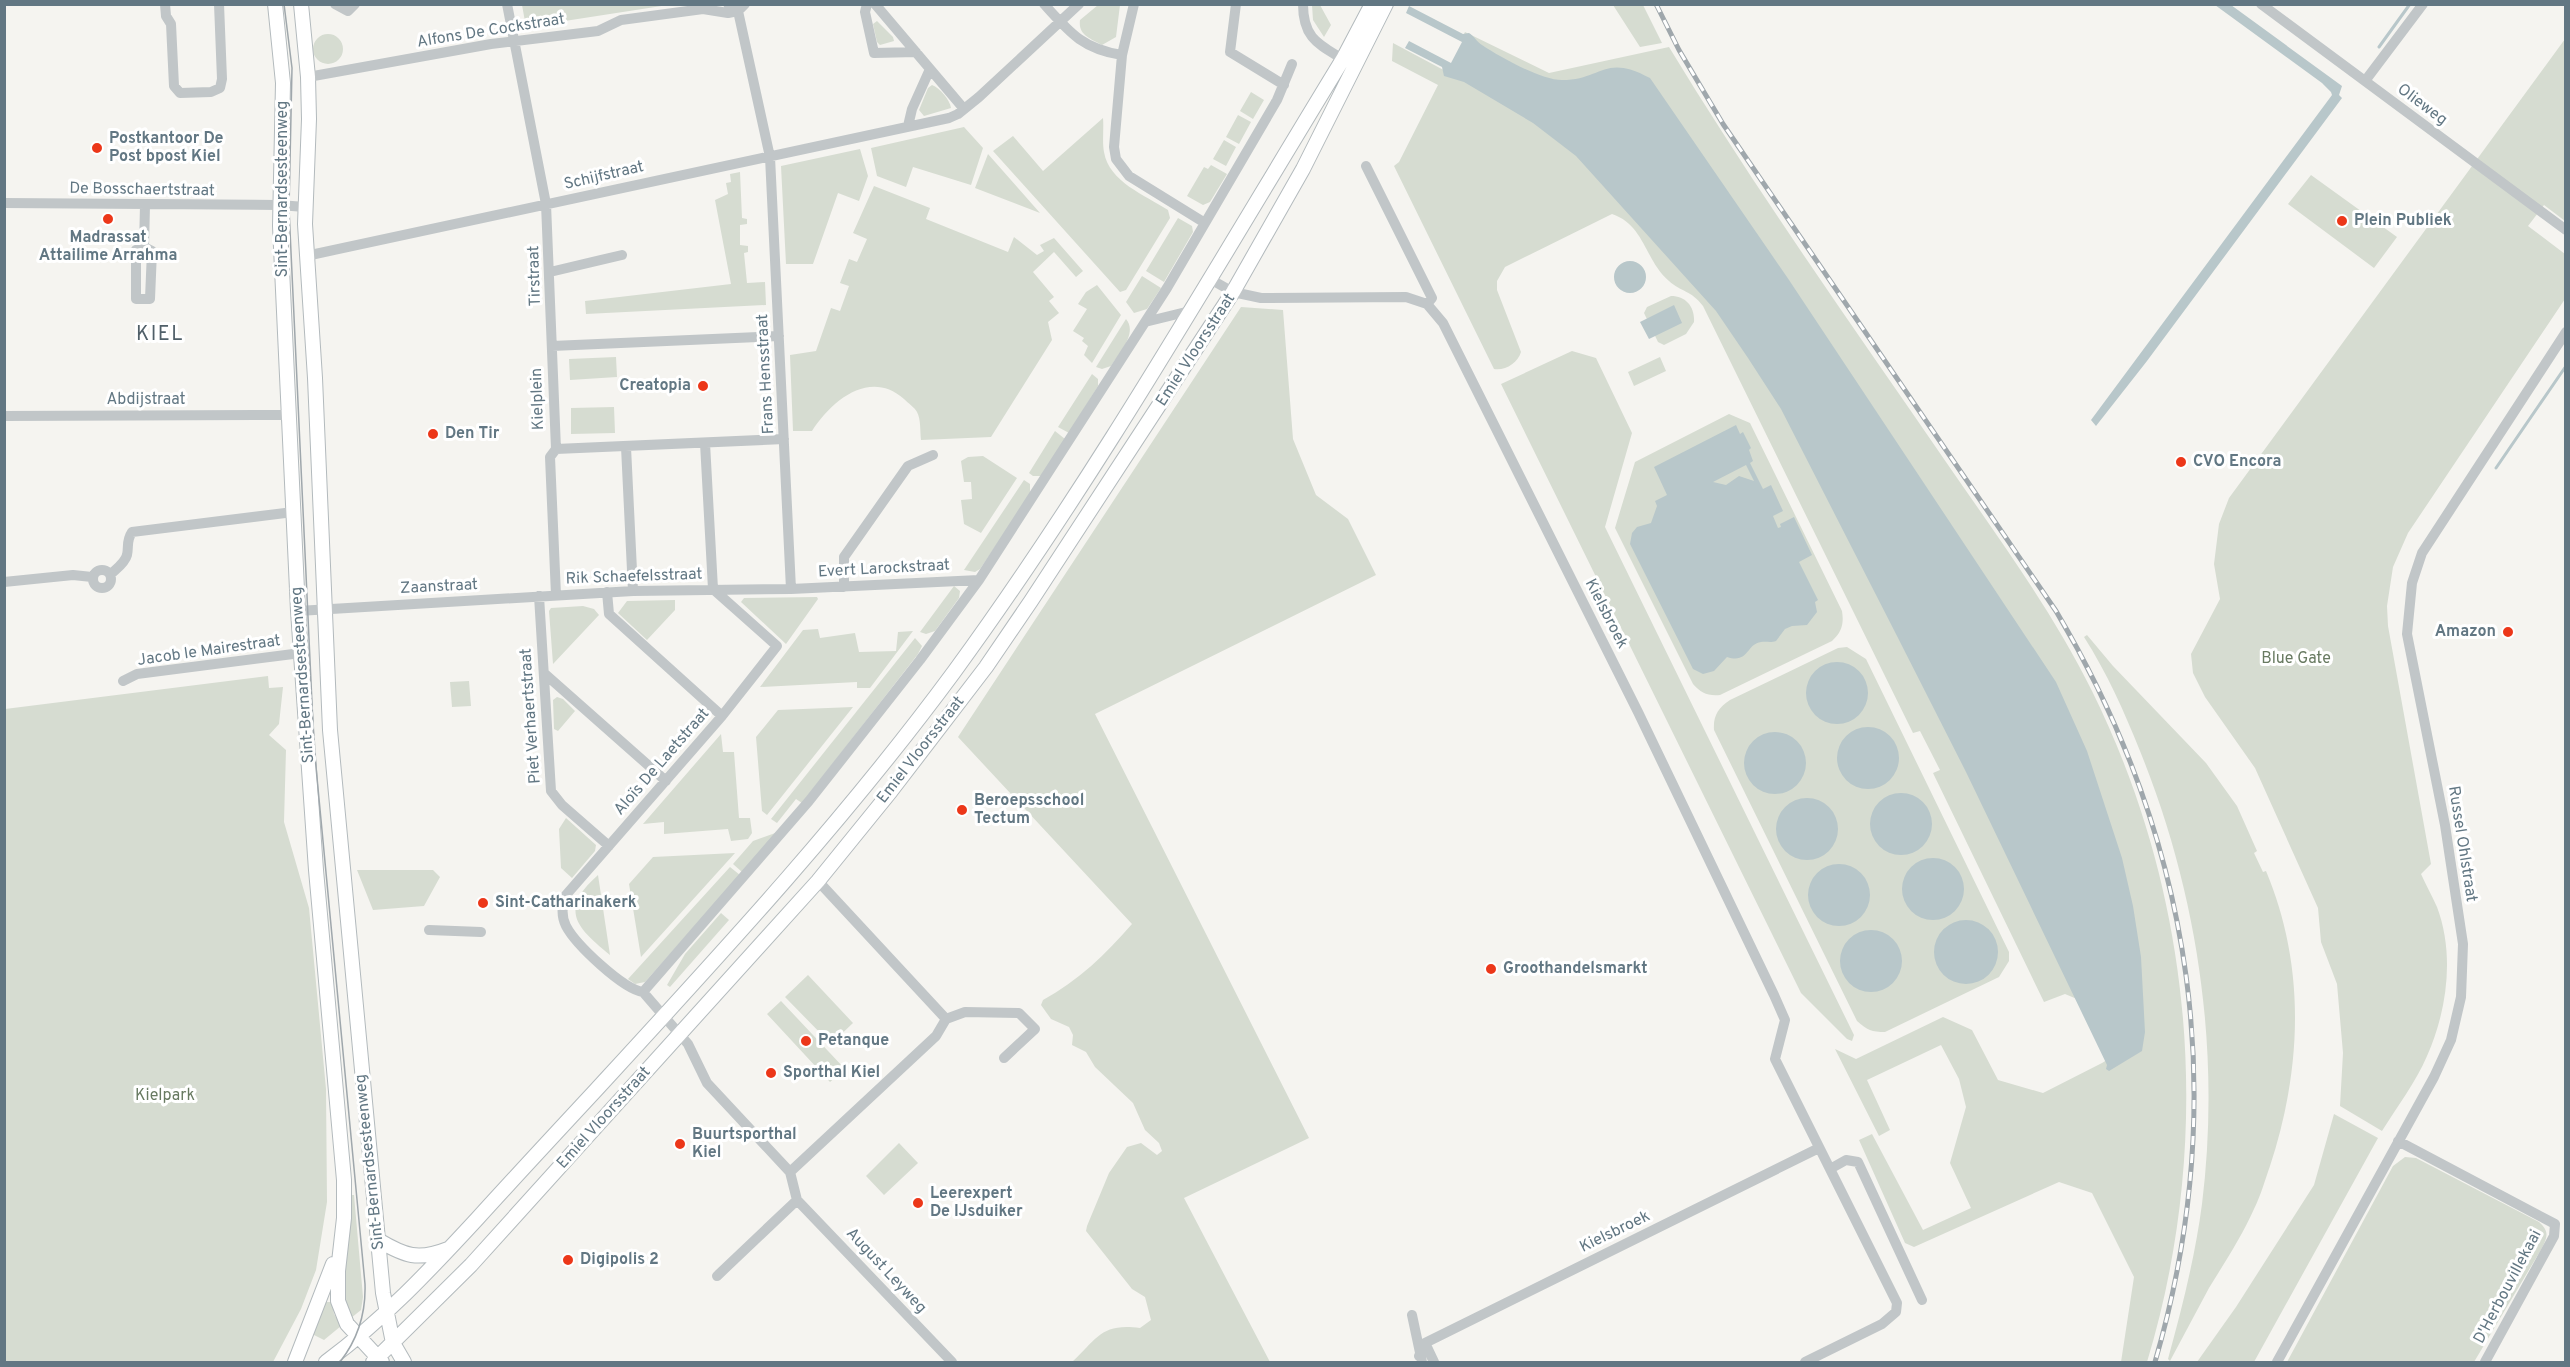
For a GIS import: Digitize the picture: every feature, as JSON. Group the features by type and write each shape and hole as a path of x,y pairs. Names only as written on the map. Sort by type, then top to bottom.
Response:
{"street":[{"path":"165,4 166,16 171,24 174,86 180,93 211,92 220,88 222,79 219,4"},
{"name":"Sint-Bernardsesteenweg","path":"275,4 283,83 279,205 298,611 316,870 345,1180 338,1301 343,1317 377,1361"},
{"name":"Sint-Bernardsesteenweg","path":"301,4 308,77 306,256 314,366 330,730 386,1314"},
{"path":"335,4 348,11 356,4"},
{"name":"Tirstraat","path":"507,4 546,204 552,346"},
{"path":"867,4 866,12 874,53 916,52"},
{"path":"875,4 964,108"},
{"path":"1044,4 1086,45 1122,55"},
{"name":"Schijfstraat","path":"306,256 949,118 964,108 1079,4"},
{"path":"1134,4 1122,55 1114,147 1116,159 1129,176 1205,223"},
{"path":"1236,4 1230,52 1284,86"},
{"path":"1303,4 1303,22 1311,37 1317,44 1348,62"},
{"path":"1348,62 1372,4"},
{"path":"1348,62 1386,4"},
{"name":"Olieweg","path":"2261,4 2565,230"},
{"path":"2365,81 2423,4"},
{"name":"Alfons De Cockstraat","path":"308,77 513,41 598,31 621,20 706,7 728,13 737,7"},
{"name":"Frans Hensstraat","path":"737,7 770,157 791,589"},
{"name":"Emiel Vloorsstraat","path":"326,1362 386,1314 450,1248 664,1016 809,853 902,740 1046,540 1348,62"},
{"name":"Emiel Vloorsstraat","path":"377,1361 471,1265 818,881 891,791 986,667 1119,469 1233,292 1303,169 1348,62"},
{"path":"664,1016 644,992 809,801 920,660 979,580 1145,322 1284,86 1292,64"},
{"path":"908,126 912,109 930,69"},
{"path":"1210,279 1233,292 1261,298 1406,297 1427,304 1432,298 1366,166"},
{"name":"De Bosschaertstraat","path":"4,203 305,207"},
{"path":"144,247 145,205"},
{"path":"550,272 622,255"},
{"name":"Kielsbroek","path":"1427,304 1436,312 1453,341 1638,712 1774,995 1785,1020 1775,1059 1894,1296 1898,1309 1882,1324 1805,1362"},
{"name":"Emiel Vloorsstraat","path":"1145,322 1190,311"},
{"name":"Russel Ohlstraat","path":"2277,1362 2434,1077 2451,1040 2461,997 2463,944 2445,825 2407,634 2412,583 2422,553 2565,332"},
{"path":"552,346 779,336"},
{"name":"Kielplein","path":"552,346 556,450 550,457 556,595"},
{"name":"Abdijstraat","path":"4,416 288,415"},
{"path":"556,450 784,440"},
{"path":"705,443 713,589"},
{"path":"626,447 633,591"},
{"path":"844,587 844,557 908,466 933,455"},
{"path":"92,577 96,586 104,588 111,582 111,574 128,554 127,540 132,532 293,512"},
{"path":"92,577 99,570 106,570 111,574"},
{"path":"4,582 73,574 92,577"},
{"name":"Evert Larockstraat","path":"791,589 979,580"},
{"name":"Rik Schaefelsstraat","path":"713,589 777,646"},
{"name":"Rik Schaefelsstraat","path":"556,595 633,591 791,589"},
{"path":"607,592 609,614 722,716"},
{"name":"Zaanstraat","path":"298,611 556,595"},
{"name":"Piet Verhaertstraat","path":"539,596 551,791 562,805 609,846"},
{"name":"Aloïs De Laetstraat","path":"644,992 634,991 621,983 574,939 566,927 562,914 566,895 722,716 777,646"},
{"name":"Jacob le Mairestraat","path":"123,681 137,674 301,653"},
{"path":"545,674 666,781"},
{"path":"818,881 946,1019"},
{"path":"429,930 481,932"},
{"path":"790,1172 936,1036 946,1019 964,1012 1019,1013 1035,1029 1004,1058"},
{"name":"August Leyweg","path":"664,1016 695,1056 707,1083 790,1172 797,1200 952,1362"},
{"path":"2398,1141 2555,1224 2565,1218"},
{"name":"Kielsbroek","path":"1425,1343 1819,1148"},
{"path":"1830,1169 1846,1160 1858,1162 1922,1300"},
{"path":"717,1276 797,1200"},
{"name":"D'Herbouvillekaai","path":"2486,1362 2554,1236 2555,1224"},
{"path":"295,1362 327,1283 342,1236"},
{"path":"378,1240 417,1257 434,1255 450,1248"},
{"path":"386,1314 393,1343 404,1362"},
{"path":"1412,1316 1421,1359"},
{"path":"1421,1359 1425,1343"},
{"path":"1425,1343 1434,1362"}],"green space":[{"path":"522,4 668,5 526,27"},
{"path":"1098,5 1120,5 1116,37 1102,45 1086,36 1080,25 1080,20"},
{"path":"1312,5 1320,5 1331,25 1324,37 1313,20"},
{"path":"1613,5 1643,5 1662,43 1640,47"},
{"path":"877,21 893,37 894,41 880,45 877,42 873,24"},
{"path":"1465,32 1549,73 1669,47 1770,205 2023,574 2059,631 2092,691 2127,770 2153,853 2172,936 2183,1022 2186,1107 2181,1193 2168,1278 2147,1362 2121,1362 2134,1277 2092,1193 2059,1182 1914,1247 1905,1243 1859,1140 1872,1134 1923,1230 1971,1208 1950,1163 1966,1107 1959,1079 1941,1045 1867,1080 1890,1130 1879,1136 1835,1049 1856,1059 1943,1017 1972,1030 1998,1080 2043,1093 2102,1063 2133,1044 2040,716 1533,83 1464,34"},
{"path":"328,34 339,38 343,49 339,60 328,64 317,60 313,49 317,38"},
{"name":"Blue Gate","path":"2565,39 2565,221 2544,205 2528,226 2565,254 2565,299 2408,533 2393,567 2387,606 2388,626 2431,864 2421,874 2443,925 2447,963 2444,1002 2434,1039 2417,1075 2382,1131 2340,1106 2343,1053 2337,984 2321,942 2318,908 2255,768 2205,697 2193,673 2191,654 2220,599 2214,564 2219,524 2229,498"},
{"path":"1393,43 1558,131 1742,304 2077,999 2065,994 2044,1002 1933,773 1940,770 1920,731 1913,733 1703,306 1694,297 1673,285 1661,273 1631,226 1612,214 1505,267 1497,281 1497,290 1521,352 1517,360 1510,365 1502,369 1494,369 1394,166 1399,162 1438,85 1392,61"},
{"path":"932,85 949,101 951,108 924,116 919,110 928,88"},
{"path":"1251,92 1264,100 1253,119 1240,111"},
{"path":"1238,115 1251,122 1239,144 1226,137"},
{"path":"1103,118 1104,152 1113,172 1129,187 1168,210 1170,218 1126,290 1120,292 993,151 1013,136 1043,171"},
{"path":"964,127 983,148 971,185 913,167 906,187 877,176 871,148"},
{"path":"1224,140 1236,147 1226,166 1213,159"},
{"path":"860,149 868,176 859,201 838,193 813,264 786,264 781,166"},
{"path":"988,154 1040,213 975,188"},
{"path":"1211,165 1227,174 1210,202 1203,205 1187,196 1204,167 1208,169"},
{"path":"740,172 742,218 747,219 747,224 740,225 740,245 748,246 748,252 744,253 747,283 765,282 766,305 586,314 585,301 731,284 715,200 728,194 726,183 731,182 730,174"},
{"name":"Plein Publiek","path":"2311,175 2397,237 2374,268 2288,204"},
{"path":"874,186 930,208 926,219 1008,252 1014,237 1037,255 1044,251 1040,245 1054,238 1083,271 1076,277 1054,252 1033,272 1054,297 1049,301 1059,313 1048,322 1052,340 991,437 921,440 916,410 891,390 878,387 865,388 841,399 820,419 812,431 793,431 790,355 816,351 831,308 840,311 849,286 840,283 849,259 857,262 867,239 853,233"},
{"path":"1178,218 1192,226 1193,232 1164,282 1146,271"},
{"path":"1142,276 1161,288 1147,309 1134,313 1126,302"},
{"path":"1097,285 1121,315 1092,363 1084,355 1088,346 1082,341 1084,338 1073,331 1087,309 1078,304 1086,292"},
{"path":"1671,296 1681,298 1688,303 1693,312 1694,322 1686,334 1664,345 1658,342 1644,313 1647,307"},
{"path":"1241,307 1283,310 1293,439 1316,495 1348,519 1376,575 1095,714 1309,1138 1184,1198 1270,1362 1072,1362 1095,1339 1108,1330 1127,1327 1140,1328 1151,1320 1145,1297 1132,1289 1086,1231 1109,1173 1127,1147 1141,1143 1157,1155 1162,1151 1159,1143 1145,1130 1133,1103 1095,1067 1086,1052 1072,1045 1073,1035 1069,1027 1051,1019 1041,1005 1043,1000 1056,993 1091,966 1132,924 958,737"},
{"path":"1126,319 1130,330 1122,349 1111,366 1102,369 1096,367"},
{"path":"1572,351 1596,358 1632,433 1605,527 1854,1035 1852,1041 1847,1039 1801,993 1501,384"},
{"path":"616,357 617,377 570,380 569,359"},
{"path":"1660,357 1666,371 1634,386 1628,372"},
{"path":"1092,374 1098,379 1098,386 1069,433 1058,427"},
{"path":"614,407 615,433 571,434 571,408"},
{"path":"1729,414 1750,423 1842,611 1843,620 1842,628 1832,641 1720,695 1711,695 1702,692 1693,684 1615,528 1635,462"},
{"path":"1055,431 1065,439 1041,476 1033,476 1029,473"},
{"path":"983,456 1017,478 981,533 964,524 961,500 972,499 971,482 964,482 961,461 968,457"},
{"path":"1024,480 1030,484 1030,495 980,569 975,572 964,570"},
{"path":"954,586 960,591 959,598 935,631 926,634 920,632"},
{"path":"817,597 818,599 786,644 741,602 744,598"},
{"path":"675,600 675,610 647,640 618,613 627,601"},
{"path":"583,606 594,609 599,615 553,664 549,611 551,608"},
{"path":"818,629 820,638 855,633 859,652 896,651 898,632 913,631 870,688 857,688 857,682 760,687 803,630"},
{"path":"2087,635 2113,666 2206,763 2237,806 2257,851 2254,853 2263,872 2266,871 2279,907 2288,944 2293,981 2295,1018 2293,1055 2281,1129 2270,1166 2259,1198 2244,1229 2170,1361 2168,1359 2188,1282 2199,1224 2207,1146 2206,1031 2200,974 2177,861 2160,805 2121,707 2084,637"},
{"path":"915,638 922,646 918,654 802,803 796,799 777,823 771,819"},
{"path":"1847,647 1866,659 2009,952 2009,961 1999,977 1885,1032 1870,1030 1857,1021 1714,730 1717,713 1730,700 1838,648"},
{"name":"Kielpark","path":"268,676 269,688 283,687 279,724 269,735 286,750 284,822 309,908 326,1089 327,1202 316,1270 301,1309 273,1362 5,1362 5,709"},
{"path":"469,681 471,706 452,707 450,682"},
{"path":"557,697 563,699 575,711 558,731 554,729 553,700"},
{"path":"853,707 767,815 762,811 756,737 778,710"},
{"path":"721,734 723,752 734,752 739,818 750,818 752,833 748,839 731,841 728,829 664,834 664,822 643,824"},
{"path":"566,818 596,845 595,851 572,878 561,868 559,829"},
{"path":"778,832 742,872 733,864 753,841"},
{"path":"735,853 641,957 629,884 653,857"},
{"path":"730,867 740,875 645,982 635,984 628,979"},
{"path":"357,870 433,870 440,877 424,906 373,910"},
{"path":"598,875 610,955 589,936 577,918 578,898"},
{"path":"721,913 729,920 670,987 667,985 685,954"},
{"path":"808,975 853,1023 831,1044 785,997"},
{"name":"Petanque","path":"781,1001 845,1069 830,1082 767,1014"},
{"path":"2334,1114 2378,1138 2254,1362 2197,1362 2236,1307 2314,1185"},
{"path":"899,1143 918,1163 884,1195 866,1176"},
{"path":"2405,1157 2416,1158 2539,1222 2545,1228 2546,1234 2542,1248 2474,1362 2287,1362 2393,1166"},
{"path":"349,1195 354,1195 363,1297 361,1310 351,1318 344,1294 343,1277"},
{"path":"325,1302 332,1302 334,1314 341,1326 324,1340 312,1334"}],"shaded area":[{"path":"2215,5 2231,5 2342,86 2339,95 2342,98 2147,361 2096,426 2091,420 2332,95 2322,83"},
{"path":"1409,6 1463,34 1469,33 1480,44 1499,56 1553,79 1575,79 1612,68 1635,71 1650,78 1789,280 2056,682 2087,751 2122,858 2141,957 2145,1032 2142,1051 2109,1071 2106,1069 2107,1065 1966,772 1781,409 1716,311 1576,156 1533,123 1464,82 1444,76 1442,67 1405,48 1409,41 1451,63 1462,42 1406,13"},
{"path":"1630,261 1641,266 1646,277 1641,288 1630,293 1619,288 1614,277 1619,266"},
{"path":"1674,305 1682,323 1649,339 1640,322"},
{"path":"1736,425 1740,434 1743,432 1751,448 1749,450 1753,461 1750,463 1763,489 1771,485 1783,511 1773,516 1778,528 1781,527 1780,524 1794,517 1812,555 1799,562 1818,600 1815,602 1817,612 1807,625 1785,629 1776,641 1756,644 1739,658 1727,657 1714,671 1703,674 1693,669 1630,544 1632,533 1637,527 1651,523 1657,506 1655,501 1667,495 1654,467","holes":["1746,465 1754,481 1739,476 1726,485 1713,482"]},
{"path":"1837,662 1849,664 1859,671 1866,681 1868,693 1866,705 1859,715 1849,722 1837,724 1825,722 1815,715 1808,705 1806,693 1808,681 1815,671 1825,664"},
{"path":"1862,727 1874,727 1890,736 1897,746 1899,758 1897,770 1890,780 1874,789 1862,789 1851,784 1842,775 1837,764 1837,752 1842,741 1851,732"},
{"path":"1775,732 1787,734 1797,741 1804,751 1806,763 1804,775 1797,785 1787,792 1775,794 1763,792 1753,785 1746,775 1744,763 1746,751 1753,741 1763,734"},
{"path":"1895,793 1907,793 1923,802 1930,812 1932,824 1930,836 1923,846 1907,855 1895,855 1884,850 1875,841 1870,830 1870,818 1875,807 1884,798"},
{"path":"1807,798 1824,803 1829,807 1833,812 1838,829 1833,846 1829,851 1824,855 1807,860 1790,855 1785,851 1781,846 1776,829 1781,812 1785,807 1790,803"},
{"path":"1927,858 1939,858 1955,867 1962,877 1964,889 1962,901 1955,911 1939,920 1927,920 1916,915 1907,906 1902,895 1902,883 1907,872 1916,863"},
{"path":"1839,864 1856,869 1861,873 1865,878 1870,895 1865,912 1861,917 1856,921 1839,926 1822,921 1817,917 1813,912 1808,895 1813,878 1817,873 1822,869"},
{"path":"1966,920 1984,926 1992,934 1998,952 1992,970 1984,978 1966,984 1948,978 1940,970 1934,952 1940,934 1948,926"},
{"path":"1865,930 1877,930 1893,939 1900,949 1902,961 1900,973 1893,983 1877,992 1865,992 1854,987 1845,978 1840,967 1840,955 1845,944 1854,935"}],"waterway":[{"path":"2379,47 2410,4"},
{"path":"2496,468 2566,366"}],"tram line":[{"path":"284,4 292,68 289,209 314,746 365,1284 360,1326 340,1362"}],"railway":[{"path":"1656,4 1679,50 1723,124 2056,611 2103,700 2141,790 2168,883 2186,976 2194,1071 2191,1167 2178,1264 2155,1362"}],"place":[{"name":"Postkantoor De Post bpost Kiel","path":"97,148"},
{"name":"Madrassat Attailime Arrahma","path":"108,219"},
{"name":"Plein Publiek","path":"2342,221"},
{"name":"Creatopia","path":"703,386"},
{"name":"Den Tir","path":"433,434"},
{"name":"CVO Encora","path":"2181,462"},
{"name":"Amazon","path":"2508,632"},
{"name":"Beroepsschool Tectum","path":"962,810"},
{"name":"Sint-Catharinakerk","path":"483,903"},
{"name":"Groothandelsmarkt","path":"1491,969"},
{"name":"Petanque","path":"806,1041"},
{"name":"Sporthal Kiel","path":"771,1073"},
{"name":"Buurtsporthal Kiel","path":"680,1144"},
{"name":"Leerexpert De IJsduiker","path":"918,1203"},
{"name":"Digipolis 2","path":"568,1260"}],"district":[{"name":"KIEL","path":"160,335"}]}
